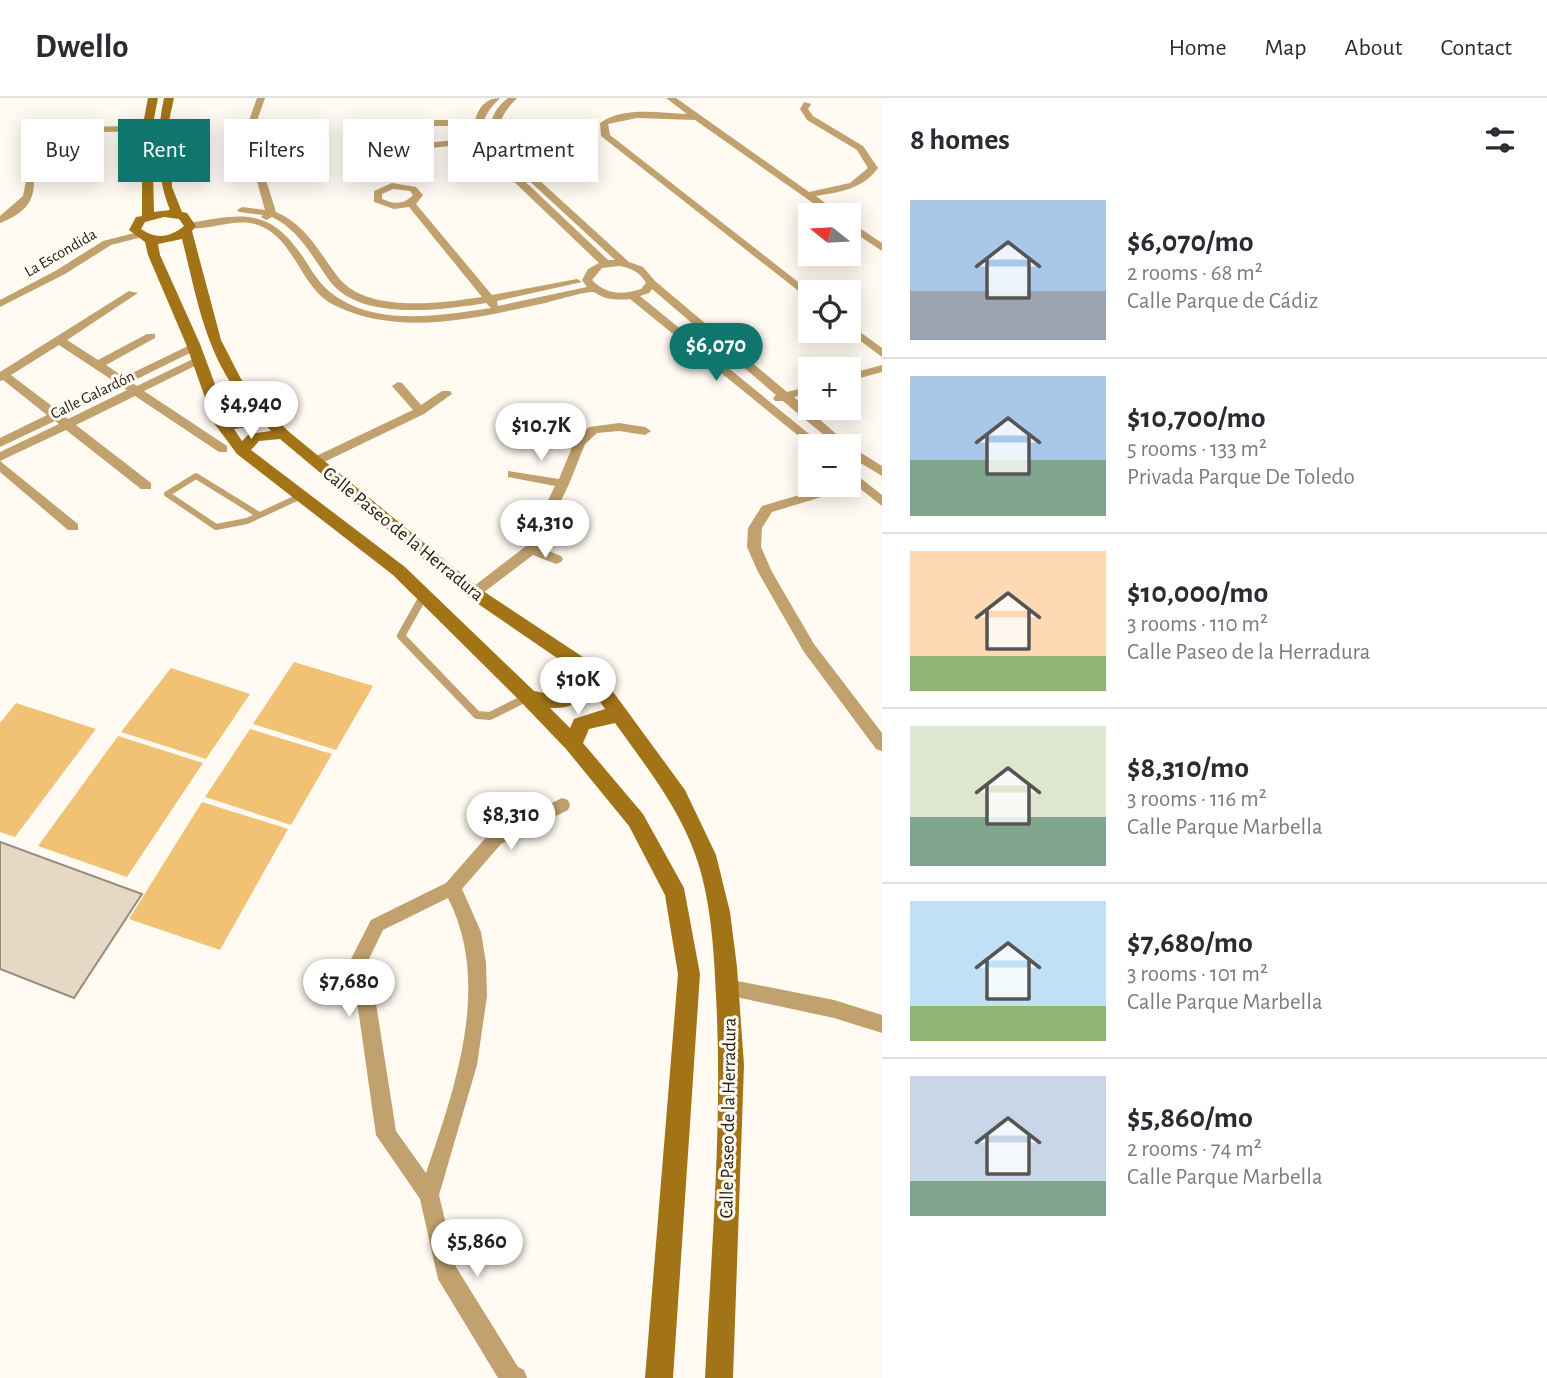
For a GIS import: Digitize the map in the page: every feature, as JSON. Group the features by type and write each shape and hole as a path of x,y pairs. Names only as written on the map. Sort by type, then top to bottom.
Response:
{"main road":[{"path":"149,119 153,98"},
{"name":"Calle Paseo de la Herradura","path":"169,98 164,121 166,187 184,222 214,340 234,380 283,434 474,593 586,668 678,796 706,855 719,912 732,1065 719,1378"},
{"path":"148,182 148,216"},
{"path":"148,216 184,222 164,240 145,237 135,225 148,216"},
{"name":"Calle Paseo de la Herradura","path":"145,237 197,353 232,450 301,496 400,571 528,697 573,744 636,820 676,894 689,974 659,1378"},
{"path":"221,423 240,425 250,422 260,411"},
{"path":"232,450 254,437 283,434"},
{"path":"528,697 552,702 576,696 581,689 586,668"},
{"path":"573,744 581,724 605,716 621,716"}],"street":[{"path":"261,98 248,135 271,213"},
{"path":"478,98 491,101 479,119"},
{"path":"513,98 501,107 493,120 495,139 502,151 625,264"},
{"path":"670,98 819,203"},
{"path":"807,104 804,109 810,117 860,148 873,169 870,176 860,181 807,195"},
{"path":"696,117 621,117 604,123 603,129 606,136 798,288"},
{"path":"0,220 30,197 33,181 27,159 38,139 57,130 118,129"},
{"path":"520,182 606,264"},
{"path":"411,204 490,297 496,308"},
{"path":"184,222 236,211 271,213 286,219 299,229 335,282 349,294 375,303 429,307 590,284 619,297 633,296 645,291 651,283"},
{"path":"258,221 271,213"},
{"path":"184,222 233,219 258,221 282,235 318,288 339,304 369,314 428,318 496,308 590,284"},
{"path":"861,233 882,248"},
{"name":"La Escondida","path":"0,304 61,272 107,243 145,237"},
{"path":"590,284 588,273 606,264 625,264 639,268 649,275 651,283 830,434"},
{"path":"133,293 2,376 146,486"},
{"path":"633,296 804,434"},
{"path":"98,365 151,336"},
{"path":"861,337 882,354"},
{"path":"60,340 232,450"},
{"name":"Calle Galardón","path":"0,443 123,382 197,353"},
{"name":"Calle Galardón","path":"0,457 136,391 197,353"},
{"path":"861,374 882,368"},
{"path":"398,386 421,411"},
{"path":"765,401 798,393"},
{"path":"316,461 421,411 446,394"},
{"path":"474,593 531,549 563,484 579,443 593,430 619,427 645,431"},
{"path":"861,458 882,472"},
{"path":"3,472 73,527"},
{"path":"513,474 563,484"},
{"path":"861,488 882,502"},
{"path":"803,497 767,509 755,528 754,547 765,572 809,648 882,746"},
{"path":"531,549 556,559"},
{"path":"516,1378 510,1376 446,1271 429,1195 386,1135 360,959 377,925 452,888 495,839 562,805"},
{"path":"429,1195 454,1122 479,1005 472,932 452,888"},
{"path":"727,987 834,1009 882,1024"}],"lane":[{"path":"259,515 196,476 167,494 216,527 233,526 259,515 301,496"},
{"path":"424,595 401,636 477,715 490,716 528,697"}],"shaded area":[{"path":"294,662 373,686 336,750 253,724"},
{"path":"171,668 250,694 206,759 121,732"},
{"path":"16,703 96,729 15,837 0,832 0,723"},
{"path":"250,729 332,754 291,825 205,797"},
{"path":"118,736 203,763 127,877 38,846"},
{"path":"202,802 288,829 220,950 129,919"}],"building":[{"path":"0,842 142,894 74,998 0,969"}]}
